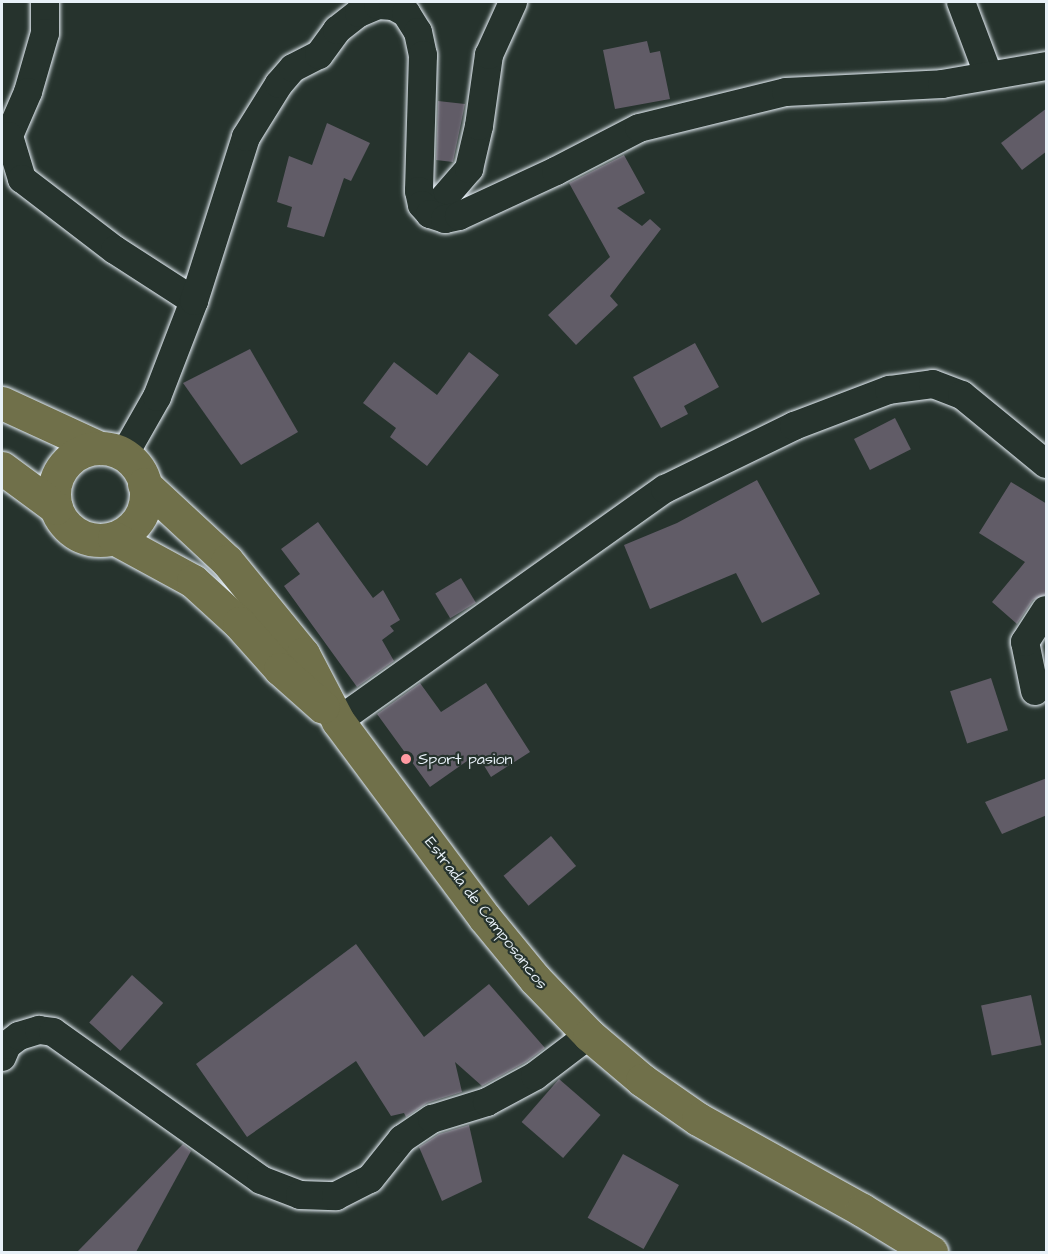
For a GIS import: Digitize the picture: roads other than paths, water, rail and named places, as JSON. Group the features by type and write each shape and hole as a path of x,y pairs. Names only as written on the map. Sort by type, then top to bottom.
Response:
{"main road":[{"name":"Estrada de Camposancos","path":"2,403 112,452 137,468 144,484 227,561 295,644 338,722 484,917 535,979 589,1035 642,1080 698,1119 862,1210 931,1252"},
{"path":"56,508 55,483 66,462 87,450 112,452"},
{"name":"Estrada de Camposancos","path":"2,468 56,508 63,521 73,531 85,538 100,540 114,538 193,581 239,623 280,669 338,722"},
{"path":"114,538 126,532 142,511 144,484"}],"street":[{"path":"45,2 45,33 28,92 9,136 22,178 115,250 194,301"},
{"path":"430,214 469,169 479,126 489,55 513,2"},
{"path":"961,2 988,74"},
{"path":"112,452 157,397 194,301 246,137 279,84 293,68 306,64 319,55 337,30 359,13 378,5 393,6 406,13 418,32 423,55 420,191 422,205 430,214 445,219 459,216 556,171 639,128 786,92 942,84 988,74 1047,66"},
{"path":"338,722 665,489 794,426 889,390 933,384 962,395 1047,464"},
{"path":"1035,691 1024,642 1047,610"},
{"path":"2,1058 7,1046 19,1036 39,1030 53,1032 261,1180 300,1196 336,1196 370,1179 402,1139 432,1119 487,1102 535,1076 589,1035"}],"place":[{"name":"Sport pasion","path":"406,759"}]}
